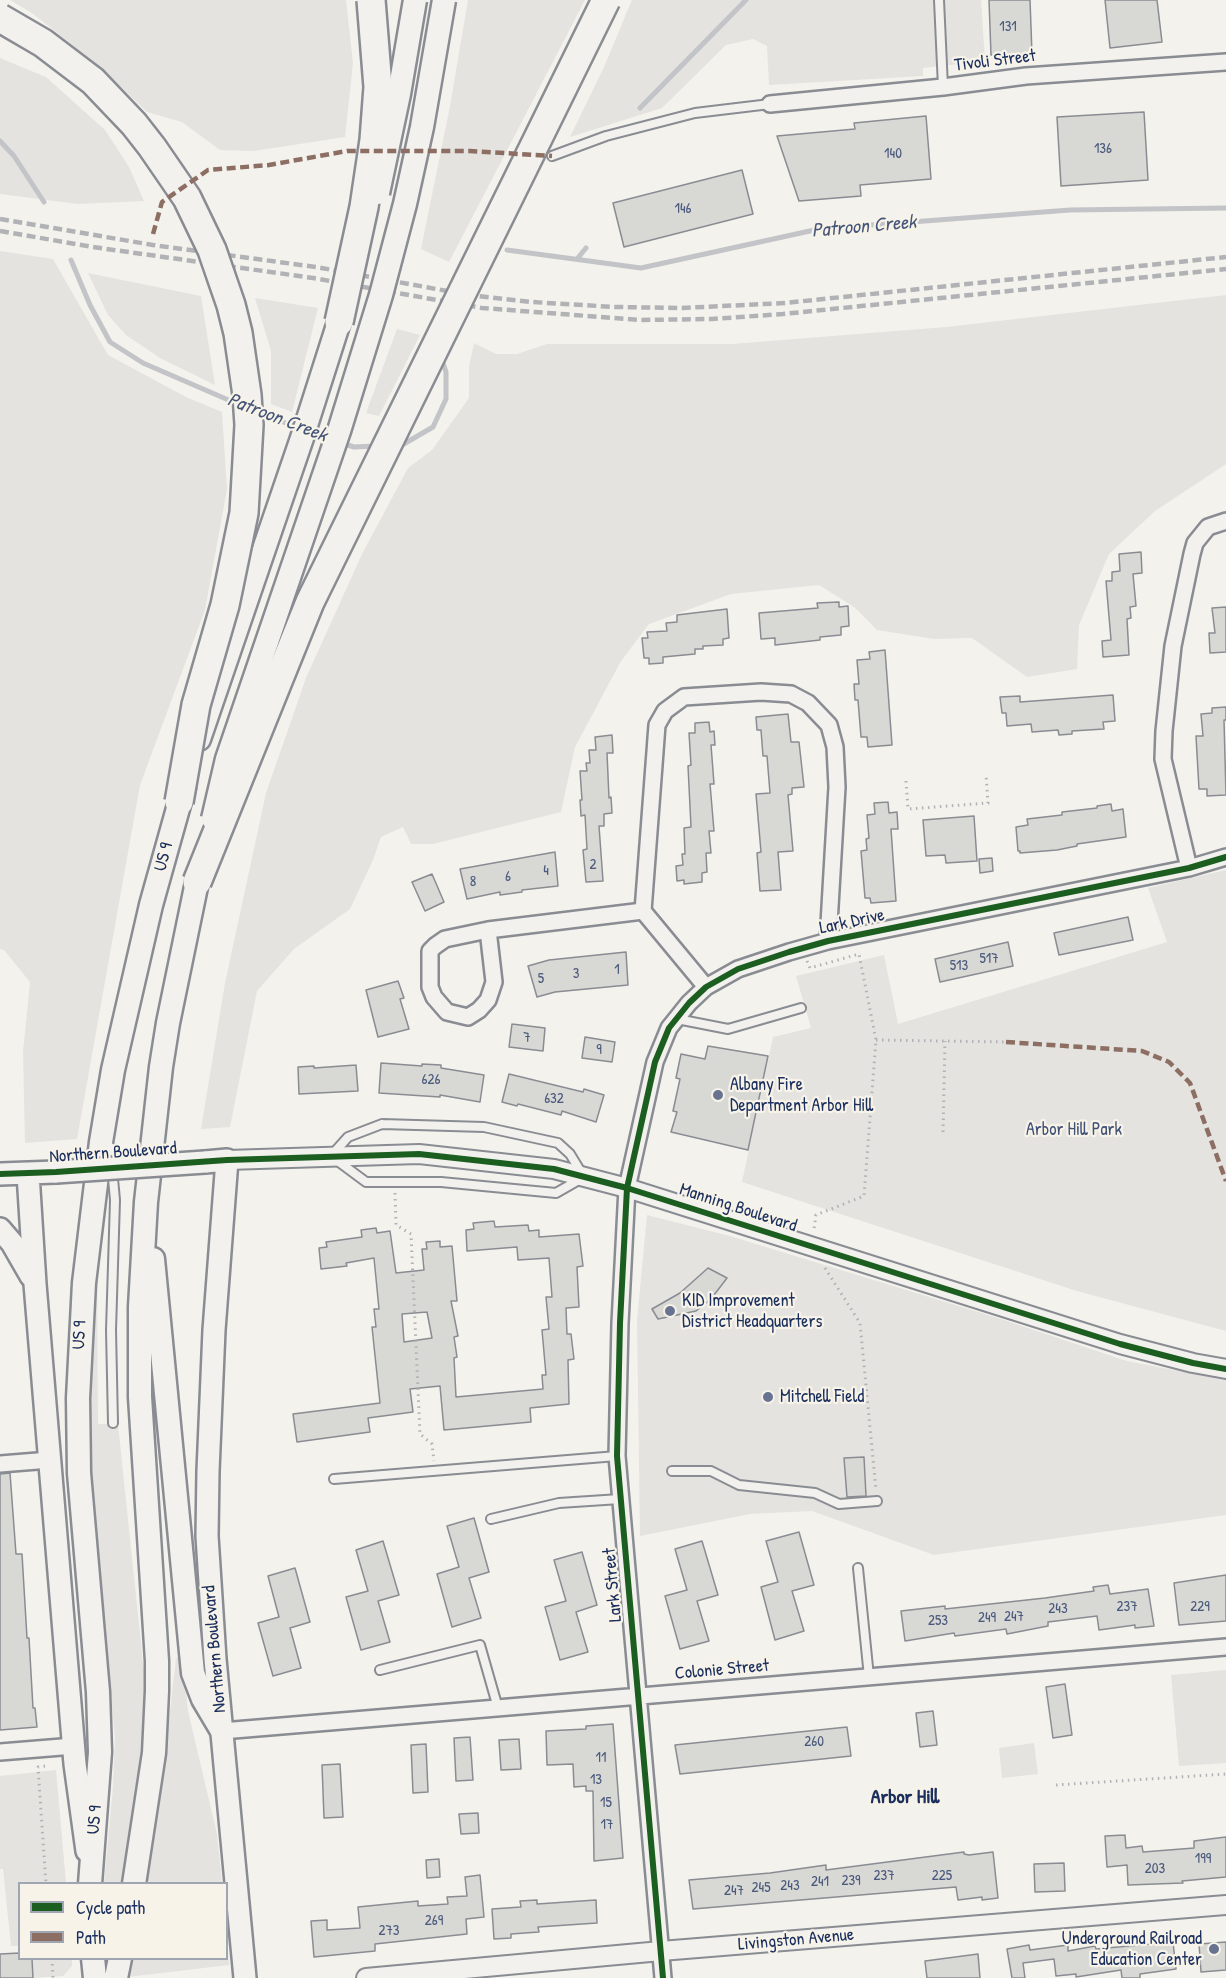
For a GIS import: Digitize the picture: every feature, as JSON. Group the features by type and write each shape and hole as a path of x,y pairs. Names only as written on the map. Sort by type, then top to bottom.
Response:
{"highway":[{"path":"339,322 364,207 374,140 378,87 371,0"},
{"path":"197,882 306,611 606,0"},
{"path":"0,18 44,43 85,74 115,103 152,147 187,198 212,250 238,333 249,425 244,513 225,605 196,705 179,802"}],"main road":[{"name":"US 9","path":"90,1880 100,1752 100,1720 79,1473 78,1398 84,1283 106,1107 138,959 179,802 363,253 399,94 415,0"},
{"name":"US 9","path":"134,1882 154,1753 157,1702 157,1661 140,1398 140,1307 146,1202 160,1067 197,882 227,759 339,431 381,295 422,127 444,0"},
{"name":"Northern Boulevard","path":"0,1174 227,1160 214,1330 208,1471 210,1593 245,1978"},
{"name":"Northern Boulevard","path":"28,1174 35,1284 74,1746 90,1880"},
{"path":"146,1202 158,1298 161,1357 193,1673 203,1699 222,1731"},
{"path":"0,1229 12,1243 35,1284"},
{"path":"93,1960 95,1978"},
{"path":"116,1978 120,1960"}],"street":[{"name":"Tivoli Street","path":"770,104 942,87 1026,76 1226,62"},
{"path":"1189,868 1163,759 1165,721 1173,646 1195,543 1208,527 1226,521"},
{"path":"706,987 643,911 657,725 665,711 684,697 761,692 791,694 808,703 829,725 835,747 837,787 828,941"},
{"name":"Lark Drive","path":"627,1188 655,1062 669,1028 689,1003 706,987 738,969 828,941 1189,868 1226,857"},
{"path":"488,930 494,982 488,1000 468,1017 447,1012 434,997 430,987 430,951 445,939 488,930 643,911"},
{"name":"Manning Boulevard","path":"227,1160 419,1154 554,1169 627,1188 1120,1344 1226,1369"},
{"name":"Lark Street","path":"627,1188 620,1323 617,1456 663,1978"},
{"path":"0,1464 50,1460"},
{"name":"Colonie Street","path":"222,1731 1226,1647"},
{"path":"0,1752 74,1746"},
{"name":"Livingston Avenue","path":"366,1978 661,1951 1226,1905"}],"lane":[{"path":"939,0 942,87"},
{"path":"552,156 606,136 695,113 770,104"},
{"path":"676,1018 728,1029 801,1008"},
{"path":"106,1107 115,1200 111,1330 113,1423"},
{"path":"382,1124 484,1127 558,1143 570,1154 584,1177 556,1193 441,1182 366,1182 331,1156 348,1137 382,1124"},
{"path":"334,1479 617,1456"},
{"path":"672,1471 711,1471 739,1485 814,1492 839,1504 877,1501"},
{"path":"491,1519 559,1503 620,1499"},
{"path":"858,1568 869,1677"},
{"path":"380,1670 480,1645 498,1708"}],"path":[{"path":"906,781 908,809 988,803 986,774"},
{"path":"801,949 810,968 859,954 876,1040 864,1196 816,1215 811,1247 860,1323 877,1501"},
{"path":"876,1040 1006,1042"},
{"path":"944,1132 945,1041"},
{"path":"395,1182 396,1226 411,1234 420,1434 432,1444 435,1471"},
{"path":"38,1767 46,1882"},
{"path":"1056,1785 1226,1774"},
{"path":"52,1960 53,1978"}],"shaded area":[{"path":"10,0 346,0 353,63 345,137 254,151 220,150 182,122 147,112 98,65 32,13"},
{"path":"468,0 585,0 449,262 421,249 450,106"},
{"path":"632,0 981,0 985,61 923,68 923,76 769,85 767,46 753,39 726,45 662,108 570,137 604,67"},
{"path":"0,58 46,77 105,130 129,167 144,201 78,204 0,194"},
{"path":"0,251 53,259 108,355 186,397 222,412 227,489 205,610 140,785 77,1139 25,1143 23,1052 30,982 4,950 0,949"},
{"path":"88,273 201,296 215,385 160,358 126,335 108,315"},
{"path":"1226,295 1226,464 1155,511 1109,554 1079,625 1077,669 1027,677 972,638 934,639 877,630 854,607 819,585 731,594 649,624 621,661 575,747 561,812 433,844 411,844 403,827 381,837 350,909 294,949 257,991 230,1127 201,1129 225,983 266,793 306,678 362,554 408,468 432,450 469,398 469,367 474,343 496,354 517,354 547,344 732,344 946,327"},
{"path":"255,298 318,308 292,412 271,404 271,351"},
{"path":"397,329 420,335 379,416 366,413"},
{"name":"Arbor Hill Park","path":"1226,870 1226,1331 1077,1291 742,1182 773,1037 811,1028 796,976 884,955 898,1024 1167,942 1148,888"},
{"path":"647,1215 730,1236 1001,1319 1127,1361 1226,1380 1226,1515 934,1555 812,1511 750,1514 640,1536 637,1321"},
{"path":"97,1271 98,1424 118,1424 145,1682 144,1732 121,1882 104,1882 115,1738 88,1445 88,1371"},
{"path":"182,1657 188,1711 217,1834 222,1882 143,1882 161,1789 176,1658"},
{"path":"1226,1670 1226,1763 1179,1766 1171,1675"},
{"path":"1034,1743 1038,1774 1002,1778 999,1748"},
{"path":"56,1770 66,1882 18,1882 18,1946 11,1946 3,1869 0,1869 0,1776"},
{"path":"228,1952 229,1965 128,1977 128,1960 228,1960"},
{"path":"31,1960 72,1960 72,1966 63,1976 32,1978"}],"building":[{"path":"989,0 1030,0 1032,54 991,55"},
{"path":"1105,0 1157,0 1162,42 1110,48"},
{"path":"1144,112 1148,180 1061,186 1057,117"},
{"path":"926,116 931,179 860,185 861,196 799,201 777,136 855,129 854,123"},
{"path":"742,170 753,214 624,247 613,203"},
{"path":"1141,552 1142,573 1133,574 1136,606 1130,607 1131,618 1127,619 1129,655 1103,657 1102,641 1111,640 1106,581 1112,581 1112,572 1120,571 1119,554"},
{"path":"839,602 839,607 848,606 849,626 841,627 841,635 775,645 775,638 761,639 759,613 818,608 817,603"},
{"path":"1226,607 1226,652 1210,653 1209,633 1215,633 1212,608"},
{"path":"727,609 729,638 723,639 723,645 703,646 703,649 695,649 695,654 663,657 663,663 649,664 649,658 644,658 642,638 648,638 647,632 667,631 666,623 677,622 677,615"},
{"path":"885,650 892,745 868,747 867,737 861,737 858,700 855,700 854,684 859,684 857,660 870,659 869,652"},
{"path":"1113,695 1115,721 1103,722 1104,729 1072,731 1072,734 1059,735 1058,730 1032,732 1031,724 1007,726 1006,713 1002,713 1000,697 1020,696 1020,702"},
{"path":"1226,707 1226,720 1224,720 1226,795 1207,796 1207,789 1199,789 1196,736 1203,736 1201,714 1212,713 1212,708"},
{"path":"788,714 791,742 799,742 804,787 792,788 792,794 788,795 793,851 778,852 781,890 760,891 757,853 761,852 756,794 770,793 767,756 763,756 761,730 757,730 756,717"},
{"path":"709,722 710,732 714,731 715,745 711,745 714,784 710,784 714,831 709,831 711,853 706,853 707,872 702,873 702,882 684,884 684,880 677,881 676,866 683,865 684,828 691,827 689,733 695,733 695,723"},
{"path":"612,735 613,753 607,753 612,813 604,814 604,826 599,826 603,881 586,882 583,850 587,849 585,815 581,816 580,771 587,771 586,763 590,763 589,750 596,750 595,737"},
{"path":"888,802 889,813 897,812 898,829 891,829 896,901 871,903 870,898 865,898 861,851 867,850 866,839 869,838 867,815 875,814 874,803"},
{"path":"1111,804 1112,811 1123,809 1126,837 1077,844 1077,846 1057,850 1020,853 1018,851 1016,827 1028,825 1027,819 1062,815 1062,812"},
{"path":"974,816 977,861 946,863 945,855 926,856 923,820"},
{"path":"555,852 558,886 500,895 500,892 467,899 460,869"},
{"path":"992,858 993,871 980,873 979,859"},
{"path":"432,874 444,902 425,911 412,882"},
{"path":"1128,917 1133,940 1059,955 1054,933"},
{"path":"1008,942 1013,966 940,982 935,959"},
{"path":"626,952 628,985 555,992 537,997 528,966 549,960"},
{"path":"398,981 404,998 400,999 409,1029 378,1037 366,990"},
{"path":"512,1024 545,1028 543,1051 509,1047"},
{"path":"585,1037 615,1042 612,1062 582,1058"},
{"name":"Albany Fire Department Arbor Hill","path":"708,1046 768,1056 748,1150 671,1132 677,1112 673,1111 680,1079 676,1078 681,1054 705,1059"},
{"path":"381,1063 441,1065 441,1068 484,1075 480,1102 440,1095 440,1097 379,1093"},
{"path":"356,1065 358,1091 299,1094 298,1067"},
{"path":"509,1074 604,1095 596,1122 562,1111 561,1115 502,1102"},
{"path":"494,1221 495,1227 528,1225 529,1231 539,1230 539,1237 579,1234 583,1266 577,1267 579,1307 566,1308 567,1334 571,1334 574,1359 568,1360 569,1404 530,1408 531,1422 444,1430 440,1386 410,1389 413,1412 368,1418 370,1432 297,1442 293,1414 380,1403 372,1327 376,1327 374,1309 379,1309 374,1258 346,1263 347,1266 321,1269 319,1248 327,1247 326,1242 362,1237 361,1230 376,1228 377,1233 390,1231 396,1273 424,1270 422,1249 427,1249 426,1242 440,1241 440,1247 452,1246 457,1301 451,1301 458,1336 454,1337 457,1357 454,1358 456,1397 543,1389 542,1375 546,1375 542,1330 549,1329 546,1297 552,1297 549,1258 518,1260 517,1247 467,1251 466,1230 474,1229 473,1223","holes":["427,1312 432,1338 404,1342 402,1314"]},
{"path":"708,1268 727,1278 711,1299 696,1311 658,1319 652,1309 680,1293"},
{"path":"864,1457 866,1496 847,1497 844,1458"},
{"path":"10,1473 16,1554 22,1554 33,1708 35,1708 37,1727 0,1730 0,1474"},
{"path":"474,1518 489,1572 469,1578 481,1618 452,1627 437,1574 459,1567 447,1526"},
{"path":"799,1532 814,1585 792,1591 804,1631 775,1640 761,1587 778,1582 766,1541"},
{"path":"383,1541 399,1595 378,1601 390,1642 361,1650 346,1597 368,1591 356,1550"},
{"path":"702,1541 718,1595 697,1601 709,1641 680,1649 665,1596 687,1590 675,1549"},
{"path":"582,1552 597,1605 576,1612 588,1652 560,1660 545,1607 566,1601 554,1560"},
{"path":"295,1568 310,1622 290,1628 301,1668 273,1676 258,1623 279,1617 268,1576"},
{"path":"1226,1575 1226,1621 1179,1625 1174,1583"},
{"path":"1108,1585 1110,1594 1148,1589 1154,1626 1135,1628 1135,1625 1099,1630 1097,1616 1048,1622 1048,1626 1007,1634 1006,1629 955,1636 954,1633 905,1641 901,1611 945,1606 945,1609 1045,1598 1094,1591 1093,1587"},
{"path":"1065,1684 1072,1735 1053,1738 1046,1687"},
{"path":"933,1711 937,1745 920,1747 916,1713"},
{"path":"613,1724 623,1858 594,1861 593,1791 586,1791 586,1786 574,1787 573,1764 547,1765 546,1731 586,1729 586,1726"},
{"path":"847,1727 851,1756 680,1774 675,1745"},
{"path":"470,1737 473,1780 456,1781 454,1738"},
{"path":"519,1739 521,1769 501,1770 499,1740"},
{"path":"426,1744 428,1792 413,1793 411,1745"},
{"path":"340,1764 343,1817 324,1818 322,1765"},
{"path":"478,1813 479,1833 461,1834 459,1814"},
{"path":"1125,1835 1126,1848 1142,1846 1143,1852 1194,1848 1194,1841 1226,1837 1226,1877 1182,1881 1183,1883 1128,1885 1127,1865 1107,1867 1105,1836"},
{"path":"964,1852 969,1855 993,1852 998,1898 958,1900 956,1887 693,1909 689,1880 770,1873 826,1865 826,1870"},
{"path":"439,1859 440,1877 427,1878 426,1860"},
{"path":"1064,1863 1065,1891 1035,1892 1034,1864"},
{"path":"480,1875 484,1917 466,1919 467,1934 375,1944 375,1951 314,1957 311,1921 327,1920 327,1930 360,1928 358,1907 418,1901 418,1906 448,1904 447,1897 467,1896 465,1877"},
{"path":"537,1900 537,1904 596,1900 597,1923 538,1927 539,1932 511,1934 511,1938 494,1939 492,1909 521,1907 520,1901"},
{"path":"1173,1942 1176,1969 1140,1974 1140,1978 1122,1978 1121,1970 1076,1977 1076,1974 1056,1976 1054,1959 1023,1963 1025,1978 1012,1978 1007,1949 1029,1945 1030,1950 1068,1945 1068,1951 1095,1946 1096,1949"},
{"path":"1226,1942 1226,1970 1201,1972 1199,1944"},
{"path":"18,1953 18,1960 32,1960 33,1978 0,1978 0,1954"},
{"path":"978,1954 980,1978 927,1978 925,1961"}],"waterway":[{"path":"640,108 746,0"},
{"name":"Patroon Creek","path":"0,141 14,156 44,202"},
{"name":"Patroon Creek","path":"507,250 641,268 819,229 1070,210 1226,208"},
{"path":"577,259 586,248"},
{"name":"Patroon Creek","path":"71,260 90,305 110,342 143,363 240,405"},
{"name":"Patroon Creek","path":"397,445 402,445 433,427 446,399 446,372 441,357"},
{"name":"Patroon Creek","path":"257,412 299,428"},
{"name":"Patroon Creek","path":"310,432 330,439"},
{"name":"Patroon Creek","path":"341,443 354,447 376,446"}],"railway":[{"path":"0,219 153,245 316,267 469,295 532,302 615,307 682,308 785,303 1226,257"},
{"path":"0,231 93,247 313,278 482,308 641,320 712,319 783,314 1226,269"}],"marked path":[{"path":"153,234 162,202 208,170 269,165 347,151 470,151 552,156"},
{"path":"1006,1042 1142,1051 1169,1062 1190,1083 1226,1181"}],"cycle path":[{"path":"663,1978 617,1456 620,1323 627,1188 655,1062 669,1028 689,1003 706,987 738,969 789,952 828,941 1189,868 1226,857"},
{"path":"0,1174 227,1160 419,1154 554,1169 627,1188 1120,1344 1226,1369"}],"place":[{"name":"Albany Fire Department Arbor Hill","path":"718,1095"},
{"name":"KID Improvement District Headquarters","path":"670,1311"},
{"name":"Mitchell Field","path":"768,1397"},
{"name":"Underground Railroad Education Center","path":"1214,1949"}],"district":[{"name":"Arbor Hill","path":"905,1798"}]}
